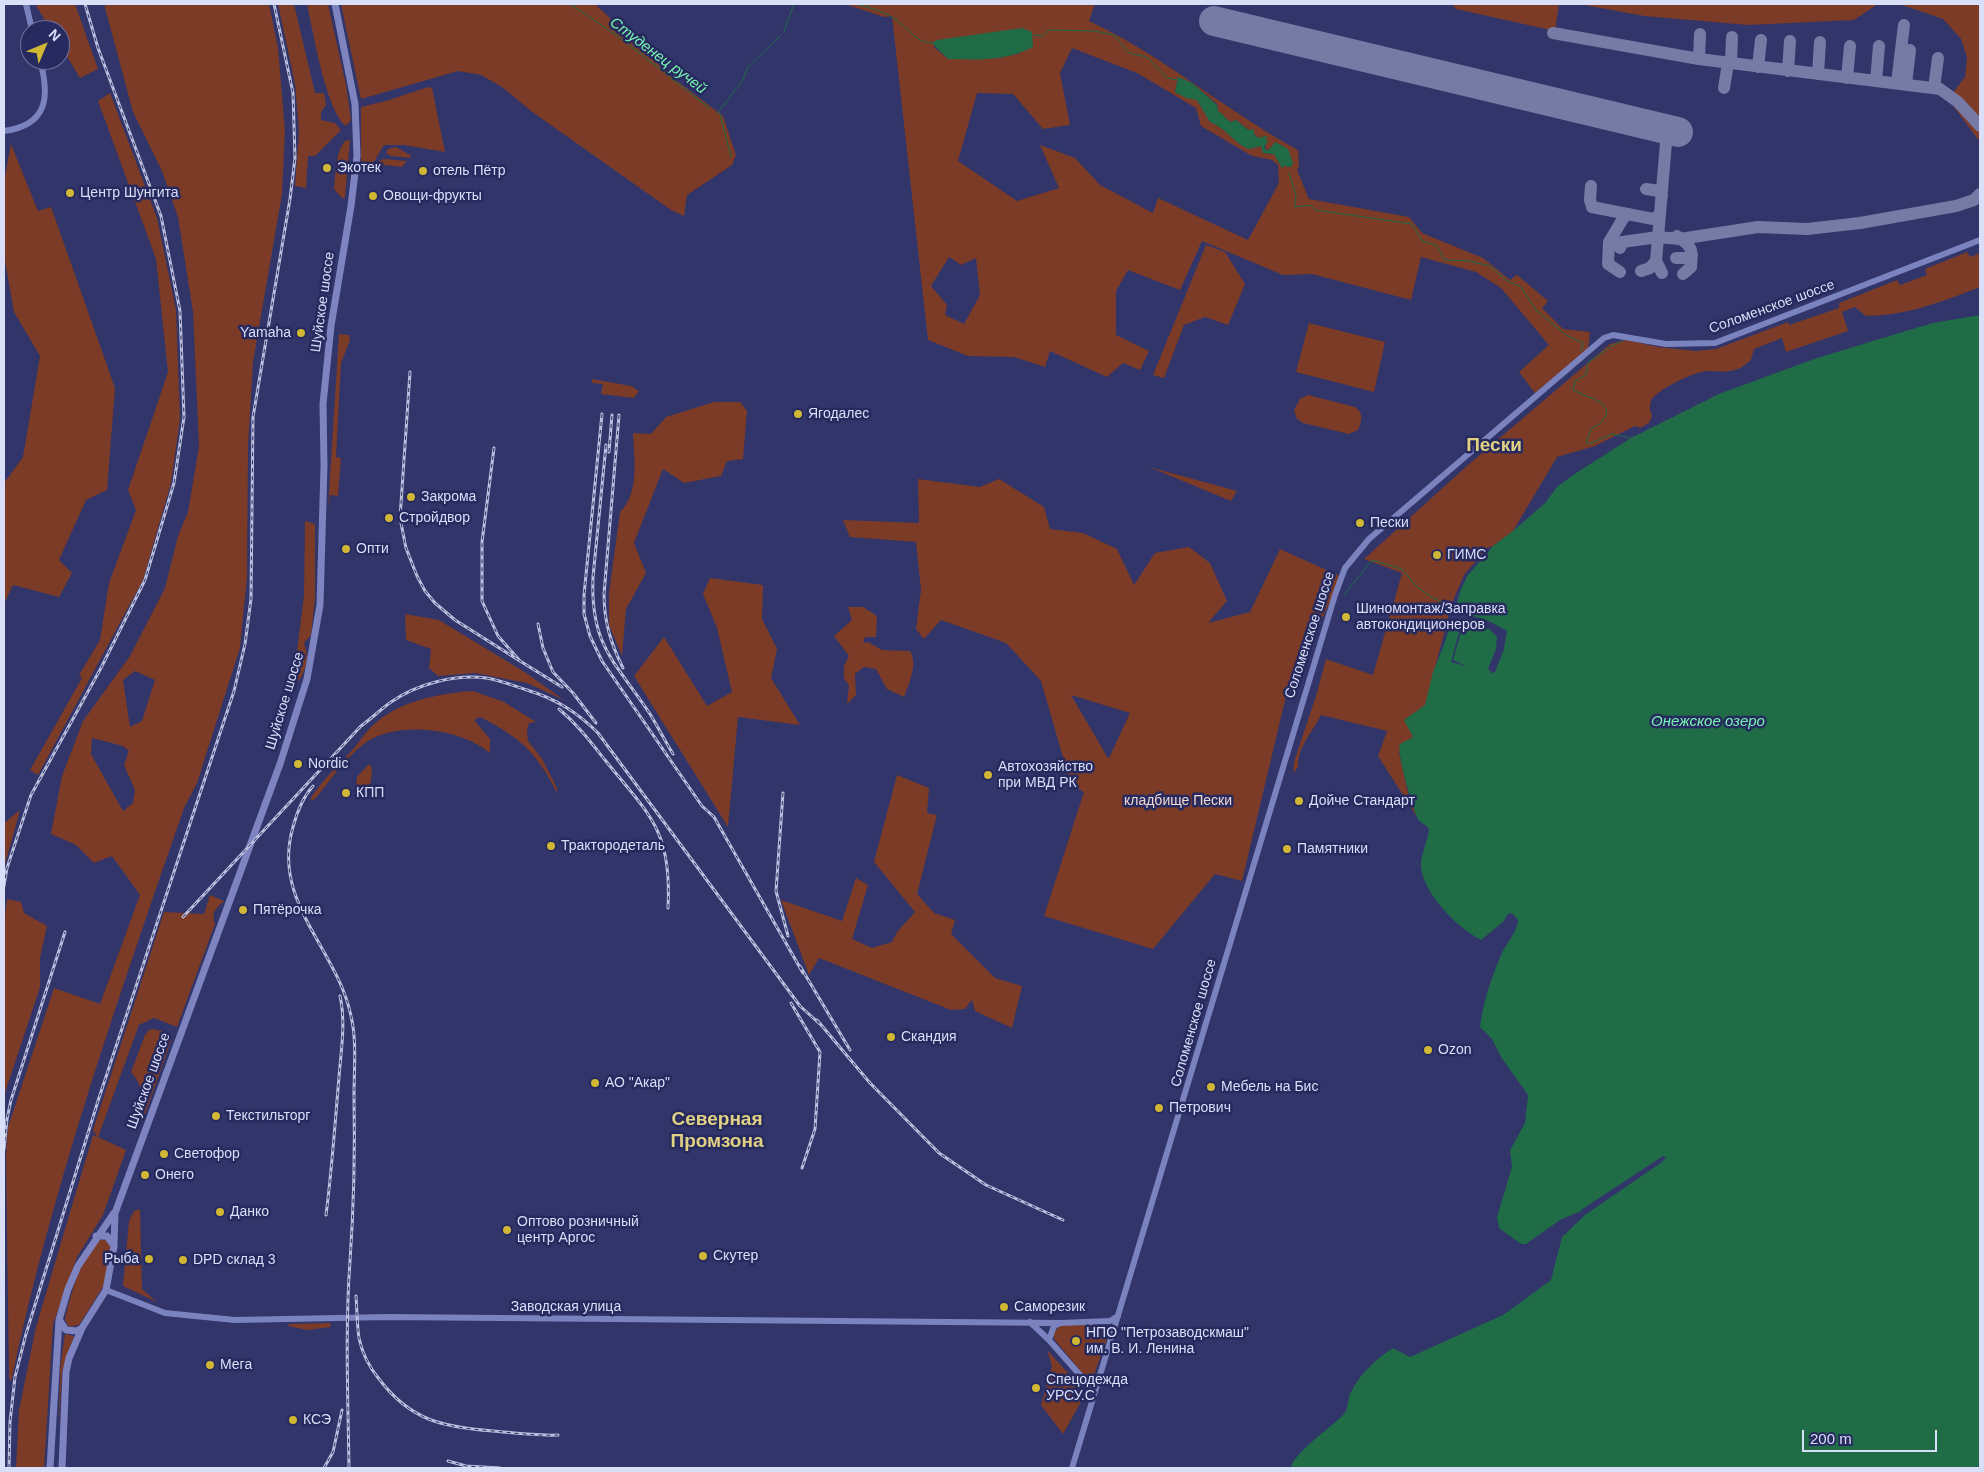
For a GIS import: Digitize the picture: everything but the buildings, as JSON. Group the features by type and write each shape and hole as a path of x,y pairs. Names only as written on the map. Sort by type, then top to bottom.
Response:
{"main road":[{"path":"26,4 30,20"},
{"name":"Шуйское шоссе","path":"106,1290 114,1246 115,1213 280,764 300,704 313,654 322,582 323,398 331,326 357,156 355,104 335,4"},
{"path":"4,130 28,124 37,118 45,96 41,70"},
{"name":"Соломенское шоссе","path":"1072,1468 1254,868 1304,693 1335,595 1345,568 1355,554 1369,539 1604,338 1613,335 1666,344 1715,343 1980,240"},
{"path":"50,1468 59,1320 68,1289 78,1266 96,1236 115,1213"},
{"path":"96,1236 107,1236 114,1246"},
{"path":"62,1468 66,1372 69,1358 82,1328 106,1290"},
{"name":"Заводская улица","path":"106,1290 165,1313 231,1320 388,1317 1103,1322"},
{"path":"1103,1322 1110,1321 1118,1315"},
{"path":"59,1320 66,1330 77,1331 82,1328"},
{"path":"1030,1322 1049,1340 1095,1392"},
{"path":"1103,1322 1111,1330 1112,1337"},
{"path":"1049,1340 1054,1326 1061,1323"},
{"path":"1082,1378 1090,1380 1100,1375"},
{"path":"52,1430 64,1430"}],"green space":[{"path":"35,4 75,4 98,69 80,78 70,62 70,20 45,20"},
{"path":"104,4 269,4 278,48 285,131 282,194 253,362 248,446 247,578 240,648 197,783 184,808 88,1092 46,1236 11,1382 9,1378 6,1154 8,1127 54,988 100,1004 140,895 112,856 94,863 76,845 51,834 62,776 83,721 130,656 165,588 178,536 188,512 199,446 193,312 178,217 162,171 133,112","holes":["135,671 155,680 142,721 130,727 123,680","92,738 123,746 129,751 124,765 135,790 133,803 123,811 91,754"]},
{"path":"278,4 294,4 315,93 324,93 326,105 321,112 321,120 335,123 341,130 315,156 308,156 306,188 295,186 299,131 295,84"},
{"path":"307,4 328,4 346,85 351,120 346,126 339,118 326,88"},
{"path":"341,4 595,4 673,78 723,116 736,155 732,165 687,195 684,216 671,210 531,111 502,87 481,75 458,71 361,99"},
{"path":"845,4 1095,4 1089,21 1143,50 1271,135 1298,150 1299,166 1297,170 1309,199 1409,217 1422,233 1483,258 1510,280 1517,275 1548,301 1542,308 1563,329 1590,332 1588,349 1535,393 1519,372 1549,345 1501,288 1476,272 1421,257 1411,300 1312,274 1283,275 1202,241 1180,290 1128,270 1116,291 1116,335 1149,351 1140,370 1123,363 1107,377 1050,351 1045,367 1014,357 968,356 928,340 892,16 884,17","holes":["933,46 1021,53 998,58 948,59","1072,48 1137,73 1196,108 1201,126 1252,156 1272,160 1278,165 1279,183 1248,240 1158,198 1153,213 1100,185 1075,158 1040,145 1059,188 1017,201 958,161 977,93 1013,94 1043,129 1070,125 1060,73","1178,77 1192,83 1217,104 1218,111 1229,121 1236,120 1259,138 1268,137 1265,138 1266,150 1282,145 1293,163 1291,167 1284,166 1282,168 1274,154 1263,153 1261,146 1248,149 1242,146 1210,122 1197,100 1175,92","949,257 961,265 976,258 980,295 964,324 945,315 947,305 931,286"]},
{"path":"1452,4 1559,4 1555,31 1456,9"},
{"path":"1579,4 1878,4 1854,20 1748,25 1644,16"},
{"path":"1899,4 1980,4 1980,142 1948,99 1965,77 1967,57 1961,39 1943,19"},
{"path":"428,87 432,88 445,152 404,145 384,145 372,165 361,163 361,107"},
{"path":"110,93 157,218 176,310 180,419 171,483 143,580 38,775 30,770 82,678 79,675 100,640 109,583 136,510 128,490 168,372 156,259 98,101"},
{"path":"350,140 345,198 342,198 334,189 337,164 339,151 345,141"},
{"path":"11,144 38,211 51,207 115,388 107,490 86,500 59,560 72,573 59,597 13,585 4,604 4,483 23,457 40,356 14,312 4,255 4,181"},
{"path":"396,147 410,155 411,158 391,156 386,153 388,149"},
{"path":"380,160 407,161 402,167 376,164"},
{"path":"1206,245 1225,252 1245,284 1228,325 1205,317 1184,325 1164,378 1153,375"},
{"path":"1967,252 1970,257 1980,253 1980,287 1910,311 1866,316 1855,307 1842,312 1848,331 1786,352 1782,338 1754,349 1751,360 1738,369 1708,371 1686,377 1667,387 1654,397 1650,405 1652,416 1649,423 1640,428 1635,426 1595,446 1557,457 1513,531 1493,546 1487,548 1464,575 1452,603 1426,702 1412,734 1413,739 1399,753 1409,797 1417,817 1378,756 1387,731 1321,715 1303,746 1298,767 1293,773 1294,762 1326,659 1373,675 1402,573 1364,559 1468,465 1610,344 1626,340 1658,347 1696,351 1716,349 1788,322 1789,325 1839,308 1839,303 1897,280 1900,285 1927,275 1925,269"},
{"path":"1309,323 1385,342 1374,392 1296,372"},
{"path":"339,334 349,335 350,340 341,363 336,457 341,458 338,496 330,495 328,509"},
{"path":"592,379 631,386 639,391 634,398 601,394 603,384 592,383"},
{"path":"1308,395 1355,407 1360,412 1361,417 1358,430 1349,434 1303,423 1297,419 1294,410 1300,399"},
{"path":"714,402 740,402 747,411 743,459 727,461 721,476 684,483 663,469 634,543 646,573 626,609 622,656 609,625 609,593 620,512 631,495 633,485 635,464 633,433 651,434 666,417"},
{"path":"1149,467 1237,491 1231,501"},
{"name":"кладбище Пески","path":"918,479 980,487 999,479 1044,507 1050,529 1083,533 1117,549 1134,585 1155,553 1189,547 1210,563 1227,601 1208,623 1250,612 1280,549 1342,577 1287,692 1242,881 1215,874 1153,949 1044,916 1084,792 1071,785 1041,681 1006,643 941,620 924,639 916,629 921,590 916,542 850,537 843,520 919,523","holes":["1071,695 1130,713 1108,758"]},
{"path":"305,521 315,524 315,598 311,635 304,643 306,662 299,681 291,679 295,668 304,595"},
{"path":"710,578 763,585 762,619 777,649 771,678 800,725 738,717 728,827 634,676 664,637 707,706 732,692 717,628 703,594"},
{"path":"848,607 863,607 877,616 876,637 865,637 863,643 868,642 882,650 910,651 913,668 904,697 887,689 876,669 864,667 855,674 856,695 847,704 849,686 844,678 844,666 849,656 834,636 852,620"},
{"path":"405,614 439,620 526,673 564,700 527,683 475,673 438,676 429,668 431,649 406,640"},
{"path":"473,691 504,702 536,722 529,723 527,730 528,741 542,759 557,788 557,793 534,756 517,739 480,717 474,720 490,739 490,753 478,744 446,733 411,729 394,731 365,743 344,763 314,800 310,799 368,730 392,711 418,700 445,694"},
{"path":"369,764 372,768 371,782 367,788 356,787 357,777"},
{"path":"897,775 929,788 927,813 937,815 917,894 934,913 955,920 951,934 995,978 1022,986 1012,1028 975,1011 972,1000 965,1009 951,1010 819,958 809,975 781,900 842,921 856,878 868,885 852,939 872,948 892,942 897,932 915,912 874,862"},
{"path":"20,810 4,868 4,823"},
{"path":"210,895 224,901 214,913 215,924 177,1027 154,1018 139,1025 98,1137 126,1150 103,1215 77,1257 53,1324 44,1468 16,1468 19,1410 36,1327 93,1135 97,1137 93,1130 164,912 204,914"},
{"path":"7,899 21,902 24,913 47,926 40,958 40,987 4,1096 4,923"},
{"path":"154,1029 167,1033 171,1041 143,1120 137,1122 134,1118 141,1094 139,1084 131,1072 145,1035 149,1030"},
{"path":"140,1209 142,1289 157,1302 123,1286 129,1221 134,1211"},
{"path":"105,1239 111,1244 111,1249 104,1285 79,1325 69,1327 65,1320 78,1273 90,1250 97,1242"},
{"path":"330,1323 331,1327 307,1330 288,1326 289,1324"},
{"path":"1061,1325 1094,1326 1105,1331 1108,1336 1094,1375 1084,1375 1054,1339 1054,1332"},
{"path":"65,1334 74,1336 62,1372 59,1425 60,1369"},
{"path":"1047,1350 1086,1393 1063,1434 1041,1405 1052,1366"}],"water":[{"path":"1022,28 1032,32 1033,47 1023,52 1002,57 948,59 932,43 937,40"},
{"path":"1178,77 1192,83 1217,105 1218,111 1229,121 1236,120 1248,130 1253,129 1255,136 1259,138 1268,137 1265,138 1268,141 1264,147 1266,150 1269,150 1275,142 1288,149 1293,163 1291,167 1284,166 1282,168 1274,154 1263,153 1261,146 1248,149 1210,122 1197,100 1186,98 1175,92"},
{"name":"Онежское озеро","path":"1980,315 1980,1468 1291,1468 1293,1462 1305,1448 1344,1414 1354,1386 1369,1367 1387,1352 1393,1348 1410,1357 1503,1315 1551,1280 1562,1237 1585,1215 1581,1211 1560,1220 1526,1244 1521,1244 1499,1228 1497,1217 1512,1167 1510,1150 1525,1123 1528,1095 1501,1057 1492,1039 1480,1027 1491,982 1501,955 1516,929 1518,920 1512,913 1508,914 1503,922 1481,940 1453,919 1435,899 1423,878 1421,867 1429,829 1419,821 1400,758 1400,744 1413,737 1404,720 1425,705 1433,672 1445,642 1461,589 1468,575 1493,546 1545,503 1557,487 1631,438 1719,394 1814,359 1933,323"}],"pier":[{"path":"1454,610 1489,621 1507,631 1504,649 1495,672 1492,673 1488,669 1496,649 1497,637 1489,629 1463,625 1453,660 1468,667 1451,662 1461,625 1450,622"},
{"path":"1663,1156 1666,1157 1662,1162 1585,1215 1581,1210"}],"waterway":[{"name":"Студенец ручей","path":"570,4 619,37 709,108"},
{"name":"Студенец ручей","path":"784,32 794,4"},
{"name":"Студенец ручей","path":"856,4 896,19 916,37 933,43"},
{"name":"Студенец ручей","path":"1034,35 1043,36 1049,30 1094,31 1110,34 1115,36 1129,53 1147,57 1167,78 1178,80"},
{"name":"Студенец ручей","path":"717,114 743,80 747,68 781,35"},
{"path":"720,114 731,157"},
{"name":"Студенец ручей","path":"1289,173 1296,195 1295,207 1310,205 1316,210 1412,224 1422,241 1436,245 1445,260 1469,261 1490,266 1506,280 1521,287 1536,310 1566,335 1583,343 1581,351"},
{"name":"Студенец ручей","path":"1622,341 1588,362 1586,375 1575,381 1573,390 1600,402 1607,410 1606,416 1602,421 1592,428 1586,442 1589,444 1612,434 1631,438"},
{"path":"1344,595 1372,560 1402,569 1416,586 1433,598 1455,607"}],"taxiway":[{"path":"1897,83 1904,25"},
{"path":"1553,33 1699,59 1940,89 1958,102 1980,126"},
{"path":"1699,59 1700,34"},
{"path":"1731,63 1732,37"},
{"path":"1758,67 1761,40"},
{"path":"1788,71 1790,41"},
{"path":"1818,74 1820,42"},
{"path":"1847,78 1850,46"},
{"path":"1876,81 1879,46"},
{"path":"1906,84 1910,50"},
{"path":"1934,88 1938,58"},
{"path":"1724,88 1728,63"},
{"path":"1662,273 1656,261 1667,131"},
{"path":"1591,186 1590,200 1592,207 1653,219 1660,215"},
{"path":"1646,189 1659,191 1662,196"},
{"path":"1620,248 1622,242 1658,237 1680,239 1758,227 1807,229 1860,223 1956,206 1974,200 1980,194"},
{"path":"1620,272 1608,264 1609,242 1624,217 1629,214"},
{"path":"1677,236 1689,246 1692,256 1691,267 1683,274"},
{"path":"1676,258 1689,258 1692,255"},
{"path":"1641,271 1650,268 1656,261"}],"runway":[{"path":"1214,21 1678,132"}],"railway":[{"path":"4,886 7,868 31,795 101,668 145,580 174,483 184,417 180,311 161,216 98,48 85,4"},
{"path":"9,1468 10,1422 15,1377 26,1334 98,1101 234,691 245,644 251,599 253,417 290,199 295,158 293,93 274,4"},
{"path":"410,372 400,518 406,548 417,576 425,591 435,603 455,620 520,661"},
{"path":"602,414 584,595 584,614 590,636 602,661 702,806 714,817 803,973"},
{"path":"609,452 612,415"},
{"path":"619,415 604,594 605,614 609,633 623,668"},
{"path":"606,445 593,577 593,601 596,621 601,637 616,666 650,714 673,754"},
{"path":"494,448 482,542 482,601 498,636 520,661 562,687"},
{"path":"538,624 543,648 553,672 573,693 596,723"},
{"path":"183,917 361,726 387,705 424,685 449,679 486,678 557,702 582,719 598,733 800,1006 821,1025"},
{"path":"559,709 589,739 646,811 655,826 662,842 666,860 668,908"},
{"path":"313,786 303,800 293,827 289,854 291,879 298,902 308,924 344,991 354,1036 354,1178 347,1338 349,1468"},
{"path":"783,793 776,891 788,936"},
{"path":"4,1149 11,1100 65,932"},
{"path":"800,966 850,1050"},
{"path":"326,1215 342,1036 343,1016 340,996"},
{"path":"791,1003 820,1052 815,1129 802,1168"},
{"path":"817,1020 870,1083 939,1153 986,1185 1063,1220"},
{"path":"356,1296 359,1338 364,1355 379,1379 391,1393 416,1413 443,1424 459,1427 526,1434 558,1435"},
{"path":"324,1468 333,1452 342,1410"},
{"path":"448,1461 466,1466 500,1468"}],"place":[{"name":"Экотек","path":"327,168"},
{"name":"отель Пётр","path":"423,171"},
{"name":"Центр Шунгита","path":"70,193"},
{"name":"Овощи-фрукты","path":"373,196"},
{"name":"Yamaha","path":"301,333"},
{"name":"Ягодалес","path":"798,414"},
{"name":"Закрома","path":"411,497"},
{"name":"Стройдвор","path":"389,518"},
{"name":"Пески","path":"1360,523"},
{"name":"Опти","path":"346,549"},
{"name":"ГИМС","path":"1437,555"},
{"name":"Шиномонтаж/Заправка автокондиционеров","path":"1346,617"},
{"name":"Nordic","path":"298,764"},
{"name":"Автохозяйство при МВД РК","path":"988,775"},
{"name":"КПП","path":"346,793"},
{"name":"Дойче Стандарт","path":"1299,801"},
{"name":"Трактородеталь","path":"551,846"},
{"name":"Памятники","path":"1287,849"},
{"name":"Пятёрочка","path":"243,910"},
{"name":"Скандия","path":"891,1037"},
{"name":"Ozon","path":"1428,1050"},
{"name":"АО \"Акар\"","path":"595,1083"},
{"name":"Мебель на Бис","path":"1211,1087"},
{"name":"Петрович","path":"1159,1108"},
{"name":"Текстильторг","path":"216,1116"},
{"name":"Светофор","path":"164,1154"},
{"name":"Онего","path":"145,1175"},
{"name":"Данко","path":"220,1212"},
{"name":"Оптово розничный центр Аргос","path":"507,1230"},
{"name":"Скутер","path":"703,1256"},
{"name":"Рыба","path":"149,1259"},
{"name":"DPD склад 3","path":"183,1260"},
{"name":"Саморезик","path":"1004,1307"},
{"name":"НПО \"Петрозаводскмаш\" им. В. И. Ленина","path":"1076,1341"},
{"name":"Мега","path":"210,1365"},
{"name":"Спецодежда УРСУ.С","path":"1036,1388"},
{"name":"КСЭ","path":"293,1420"}],"district":[{"name":"Пески","path":"1494,446"},
{"name":"Северная Промзона","path":"717,1131"}]}
